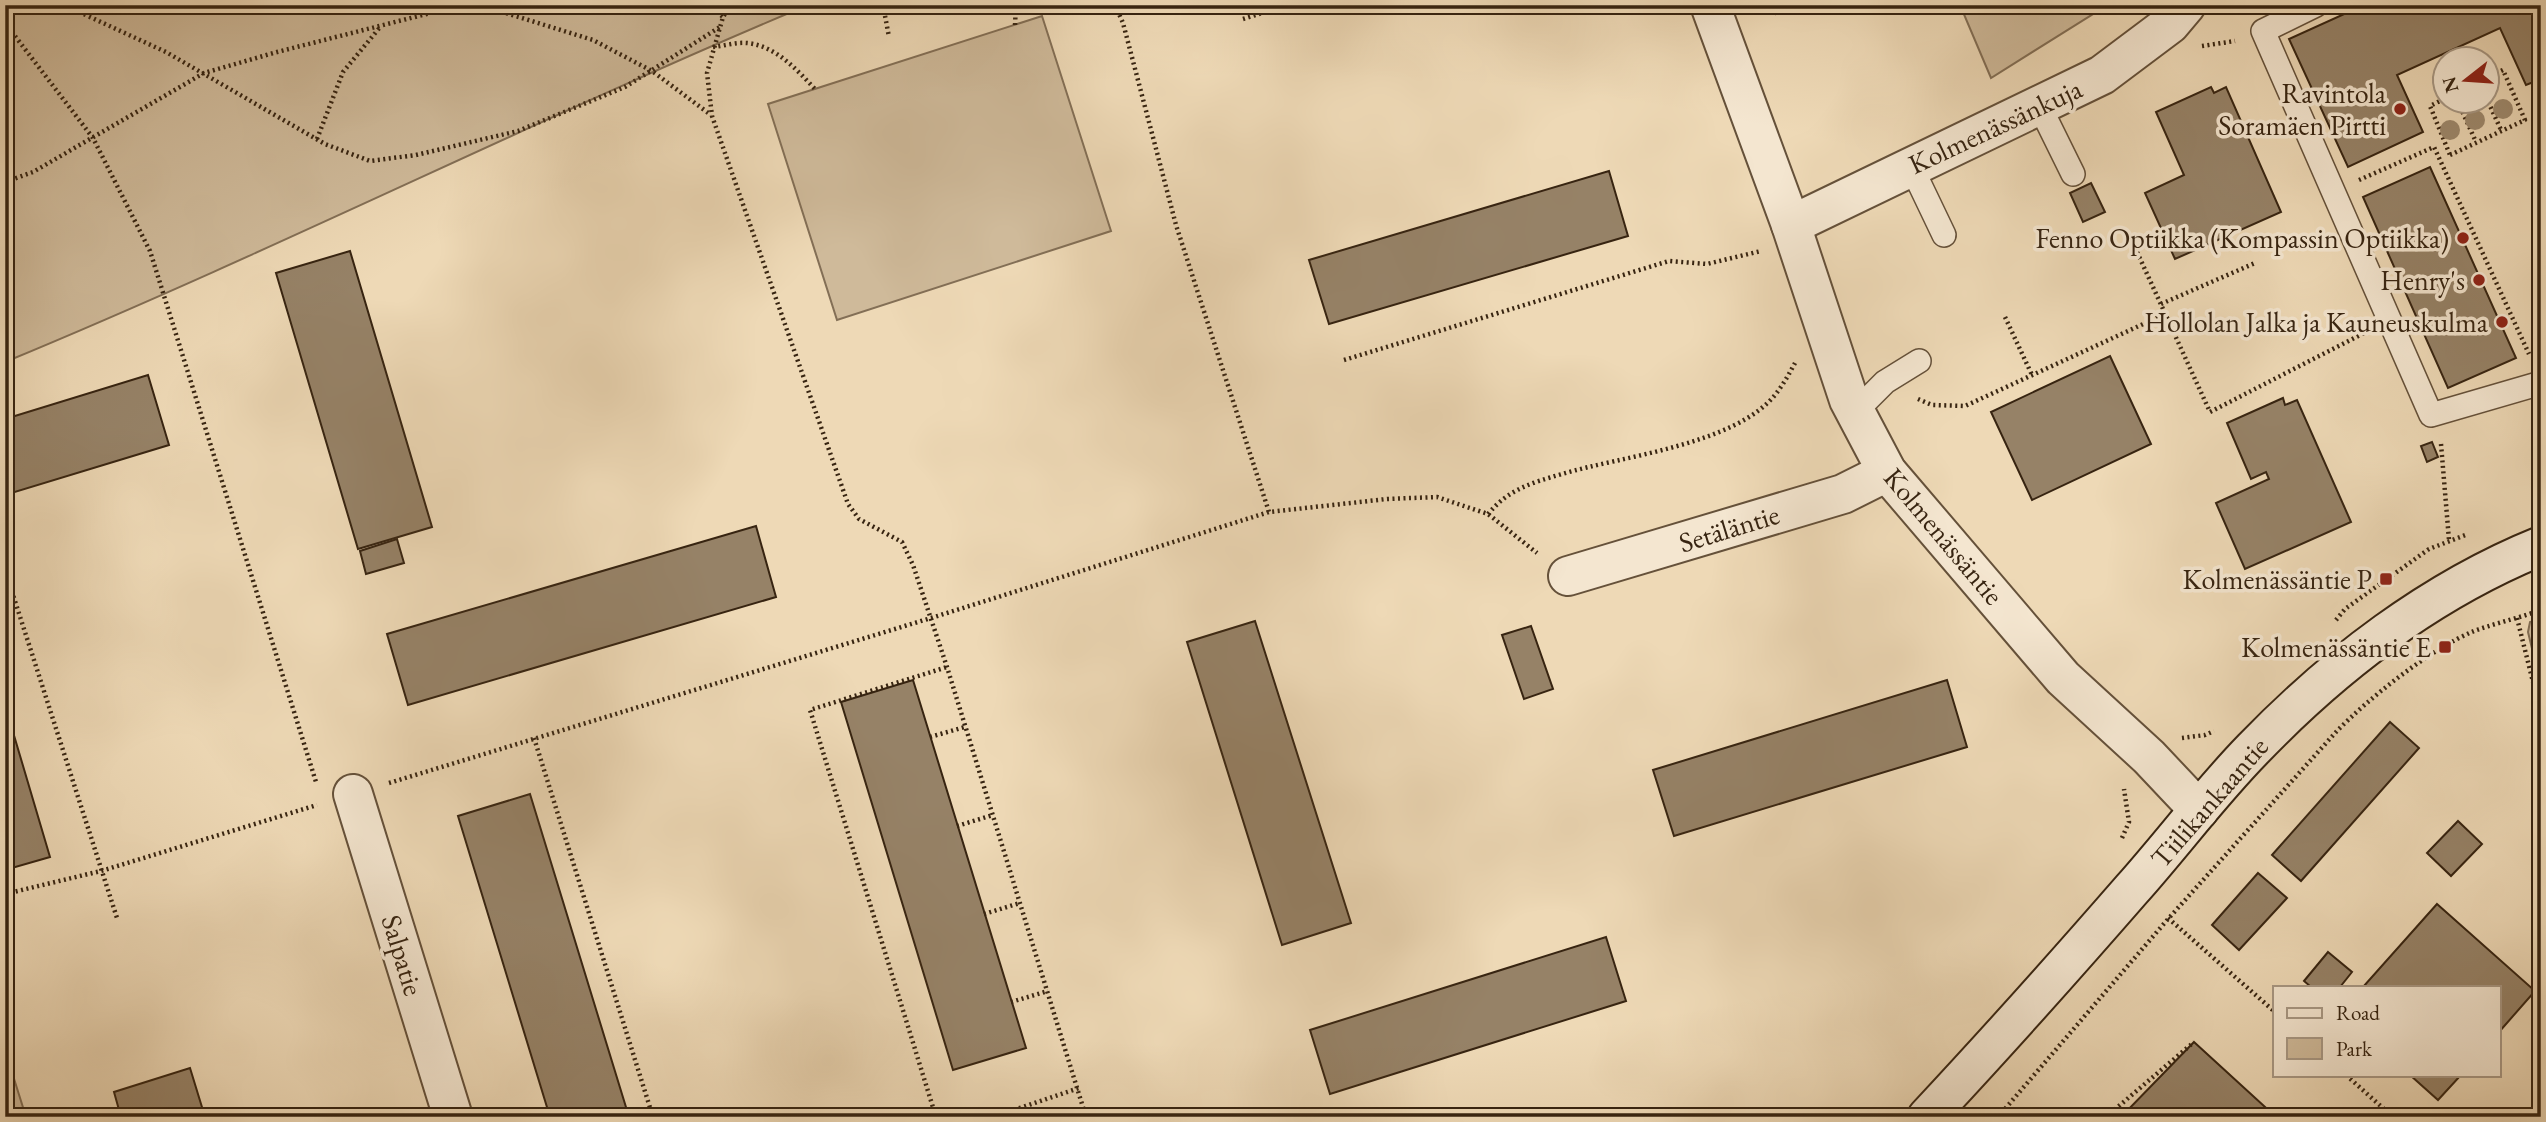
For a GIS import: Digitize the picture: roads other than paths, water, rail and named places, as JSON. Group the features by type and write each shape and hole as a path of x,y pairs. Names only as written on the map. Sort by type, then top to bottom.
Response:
{"street":[{"name":"Kolmenässäntie","path":"1710,5 1780,237 1849,400 1887,472 2063,678 2149,757 2199,810"},
{"name":"Kolmenässänkuja","path":"1780,237 1911,166 2102,75 2170,24 2186,5"},
{"name":"Setäläntie","path":"1568,576 1843,494 1887,472"},
{"name":"Tiilikankaantie","path":"1927,1117 2278,724 2360,653 2410,617 2460,587 2541,546"},
{"name":"Salpatie","path":"338,798 453,1117"}],"lane":[{"path":"2316,5 2263,31 2431,415 2541,383"},
{"path":"2039,105 2073,174"},
{"path":"1911,166 1944,235"},
{"path":"1855,412 1885,382 1919,361"}],"place":[{"name":"Ravintola Soramäen Pirtti","path":"2400,109"},
{"name":"Fenno Optiikka (Kompassin Optiikka)","path":"2463,238"},
{"name":"Henry's","path":"2479,280"},
{"name":"Hollolan Jalka ja Kauneuskulma","path":"2502,322"},
{"name":"Kolmenässäntie P","path":"2386,579"},
{"name":"Kolmenässäntie E","path":"2445,647"}]}
